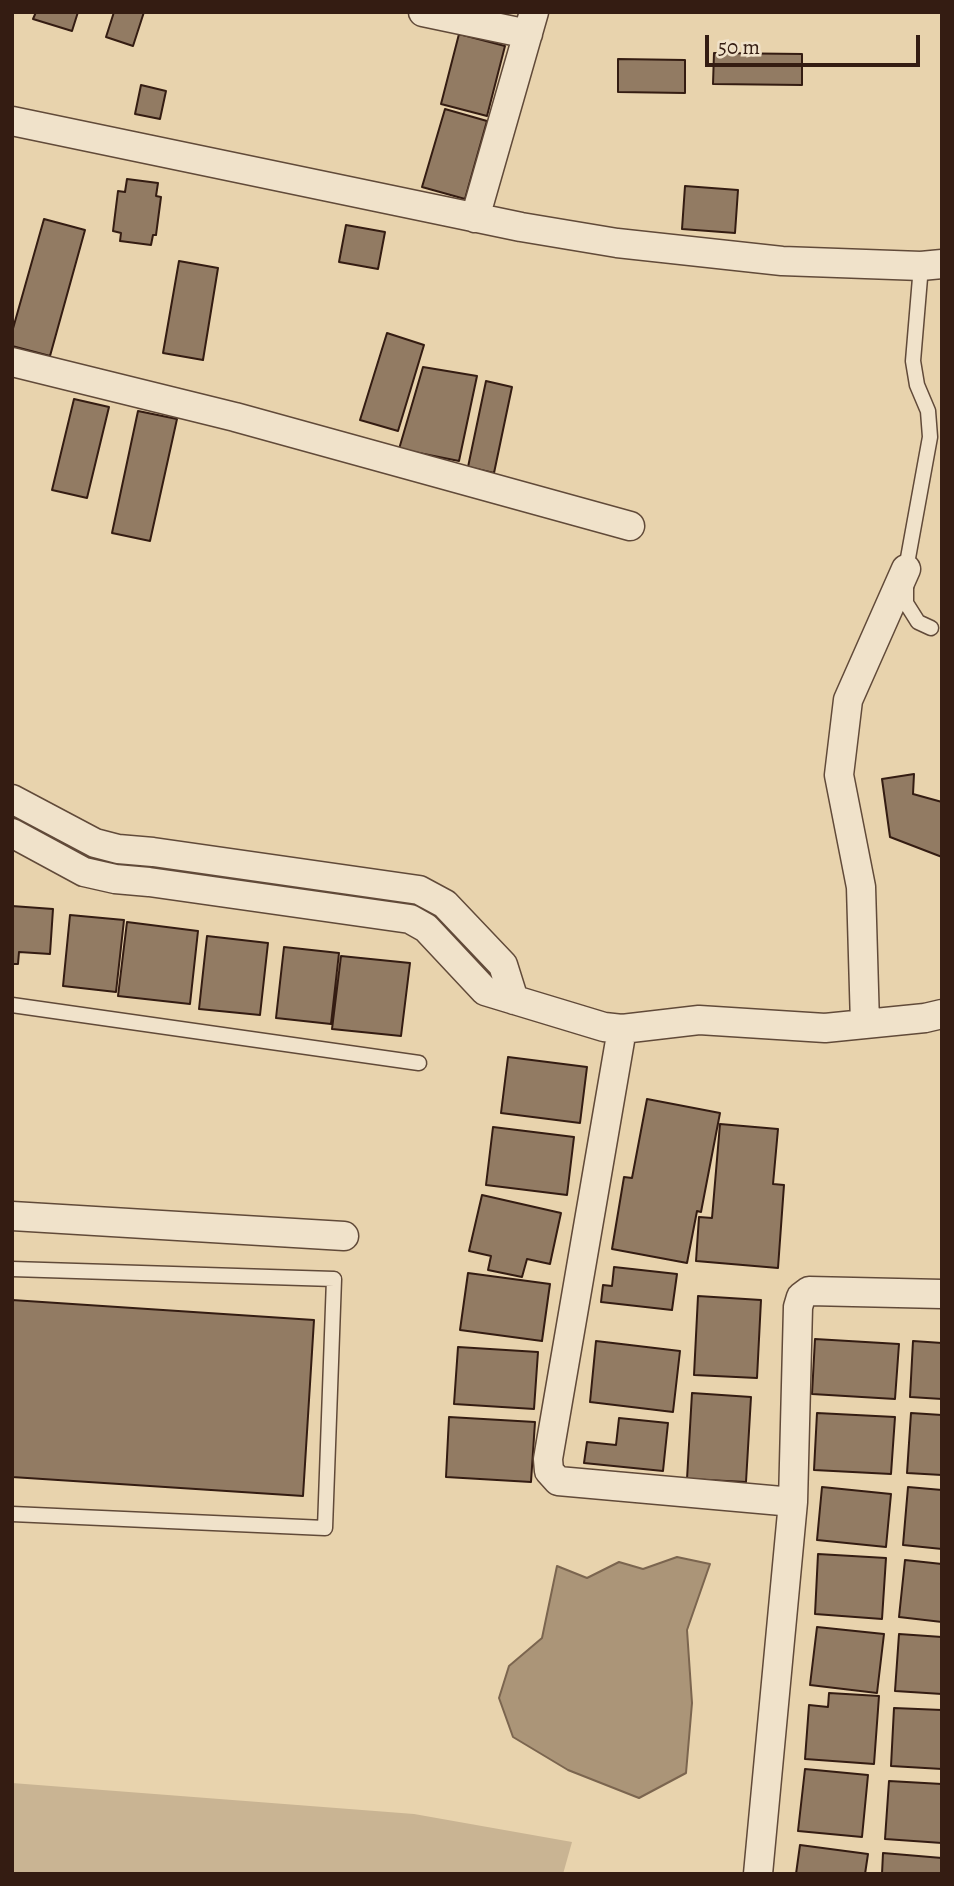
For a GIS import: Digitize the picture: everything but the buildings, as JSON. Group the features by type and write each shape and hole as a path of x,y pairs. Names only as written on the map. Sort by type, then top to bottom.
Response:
{"street":[{"path":"423,12 531,23 475,218"},
{"path":"12,121 475,218 617,243 782,261 931,265"},
{"path":"12,362 236,417 630,526"},
{"path":"865,1024 861,887 839,775 848,701 906,569"},
{"path":"12,799 95,844 419,890 445,904 503,965 514,1000"},
{"path":"12,833 84,872 115,879 410,919 426,928 485,991 590,1024 622,1028 699,1020 825,1028 942,1014"},
{"path":"115,879 118,849"},
{"path":"622,1028 548,1459 549,1471 558,1481 793,1502"},
{"path":"12,1216 344,1236"},
{"path":"758,1874 793,1502 798,1307 801,1297 809,1291 942,1294"}],"lane":[{"path":"931,265 913,361 917,385 928,411 930,437 906,569 906,603 918,622 931,628"},
{"path":"12,1005 419,1063"},
{"path":"12,1269 334,1279 325,1528 12,1514"}],"shaded area":[{"path":"677,1557 710,1564 687,1630 692,1703 686,1773 639,1798 568,1770 513,1737 499,1698 509,1666 542,1638 557,1566 587,1578 619,1562 643,1569"},
{"path":"12,1783 414,1814 572,1842 563,1874 12,1874"}]}
